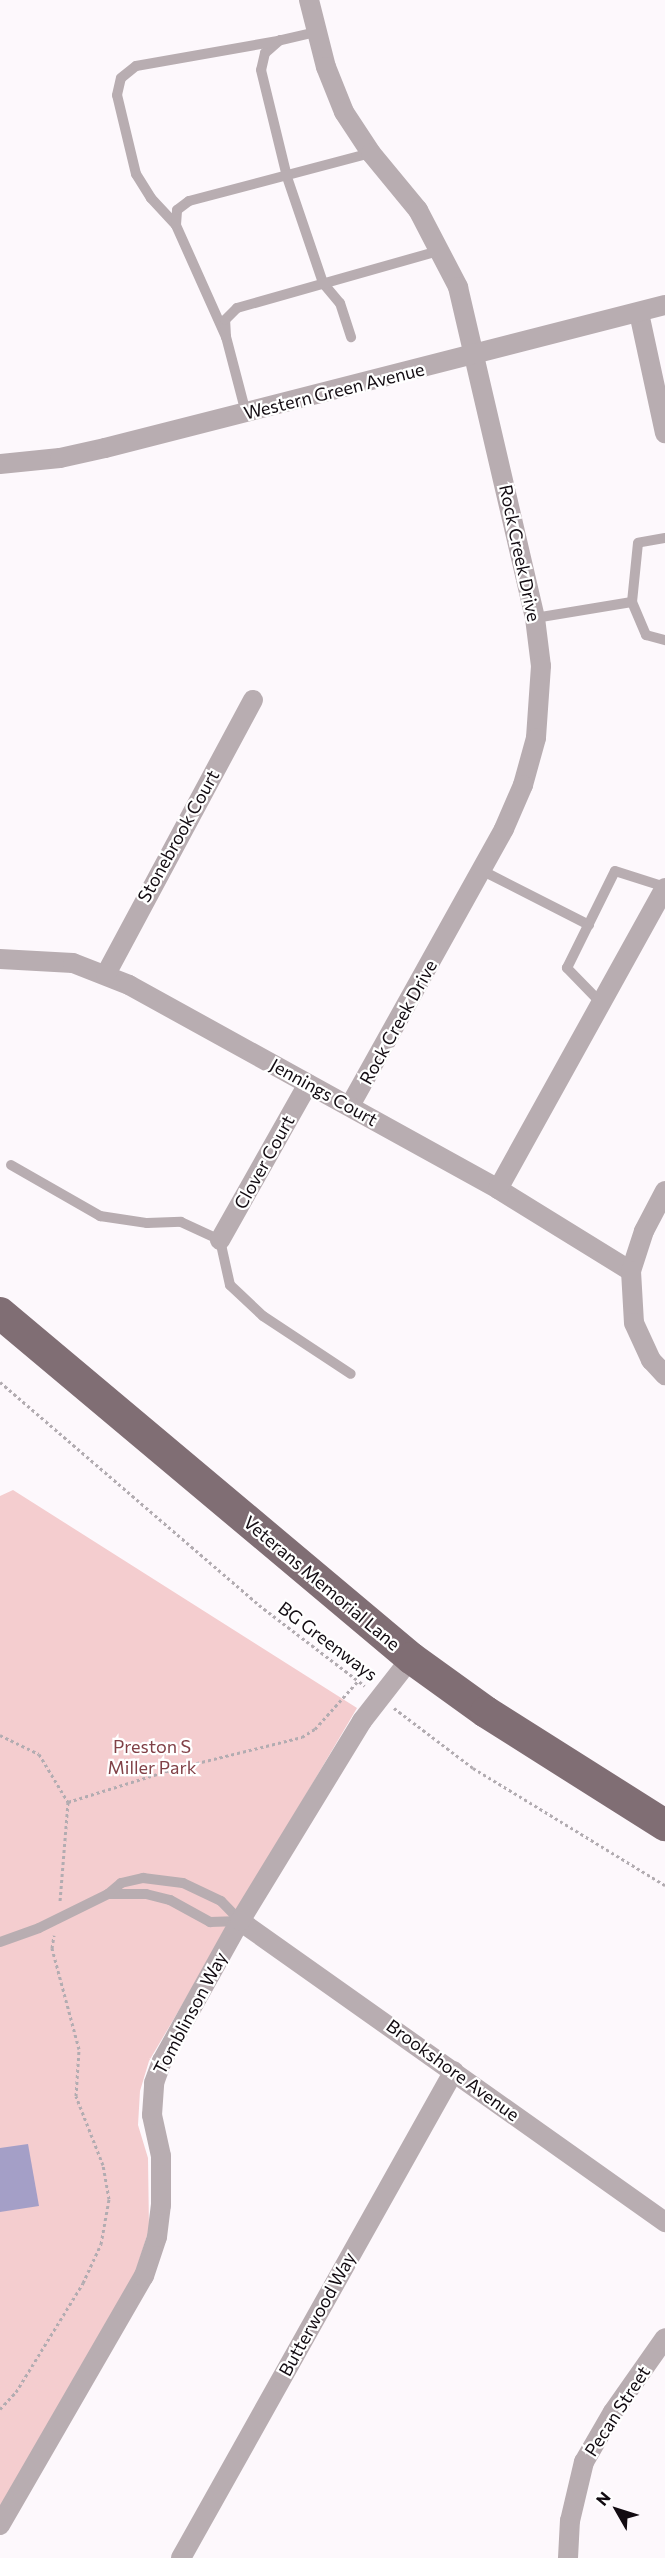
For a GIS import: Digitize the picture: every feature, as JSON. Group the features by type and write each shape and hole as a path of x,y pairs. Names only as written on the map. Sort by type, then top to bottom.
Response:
{"main road":[{"name":"Veterans Memorial Lane","path":"0,1313 411,1658 496,1718 665,1825"}],"street":[{"name":"Rock Creek Drive","path":"309,0 316,32 344,112 371,153 418,210 442,250 458,287 476,355 535,618 541,666 536,738 523,785 483,871 350,1106"},
{"name":"Western Green Avenue","path":"0,464 60,458 476,355 665,305"},
{"path":"639,313 665,433"},
{"name":"Stonebrook Court","path":"106,974 253,700"},
{"path":"498,1189 665,888"},
{"name":"Jennings Court","path":"0,959 54,960 106,974 498,1189 632,1271"},
{"name":"Clover Court","path":"220,1240 308,1084"},
{"path":"665,1191 644,1232 632,1271 634,1323 651,1360 665,1375"},
{"name":"Tomblinson Way","path":"0,2525 144,2276 157,2237 161,2205 161,2156 152,2115 154,2083 162,2061 240,1922 379,1697 411,1658"},
{"name":"Brookshore Avenue","path":"240,1922 665,2222"},
{"name":"Butterwood Way","path":"181,2558 454,2071"},
{"name":"Pecan Street","path":"568,2558 570,2521 584,2463 613,2412 665,2338"}],"lane":[{"path":"246,413 226,337 176,225 151,198 136,174 117,95 121,78 136,66 316,32"},
{"path":"280,40 265,54 261,70 287,177 323,283 340,303 351,337"},
{"path":"176,225 177,210 189,201 371,153"},
{"path":"226,337 225,320 237,308 442,250"},
{"path":"665,538 638,543 632,603 646,635 665,640"},
{"path":"535,618 632,603"},
{"path":"483,871 589,925"},
{"path":"601,1003 567,968 615,871 665,888"},
{"path":"12,1165 99,1216 147,1223 181,1222 220,1240 230,1285 263,1316 351,1374"},
{"path":"0,1942 108,1894 121,1883 165,1878 221,1901 240,1922"},
{"path":"108,1894 146,1894 170,1900 210,1922 240,1922"}],"path":[{"name":"BG Greenways","path":"0,1382 259,1605 379,1697 473,1768 665,1885"},
{"path":"68,1803 173,1769 302,1737 339,1705 358,1681"},
{"path":"0,1735 39,1754 68,1803 68,1846 52,1948 79,2049 76,2096 103,2165 109,2199 101,2244 83,2283 16,2392 0,2409"}],"green space":[{"name":"Preston S Miller Park","path":"13,1490 357,1708 149,2061 140,2091 138,2125 148,2158 149,2229 135,2274 0,2507 0,1496"}],"shaded area":[{"path":"28,2144 39,2206 0,2212 0,2148"}]}
